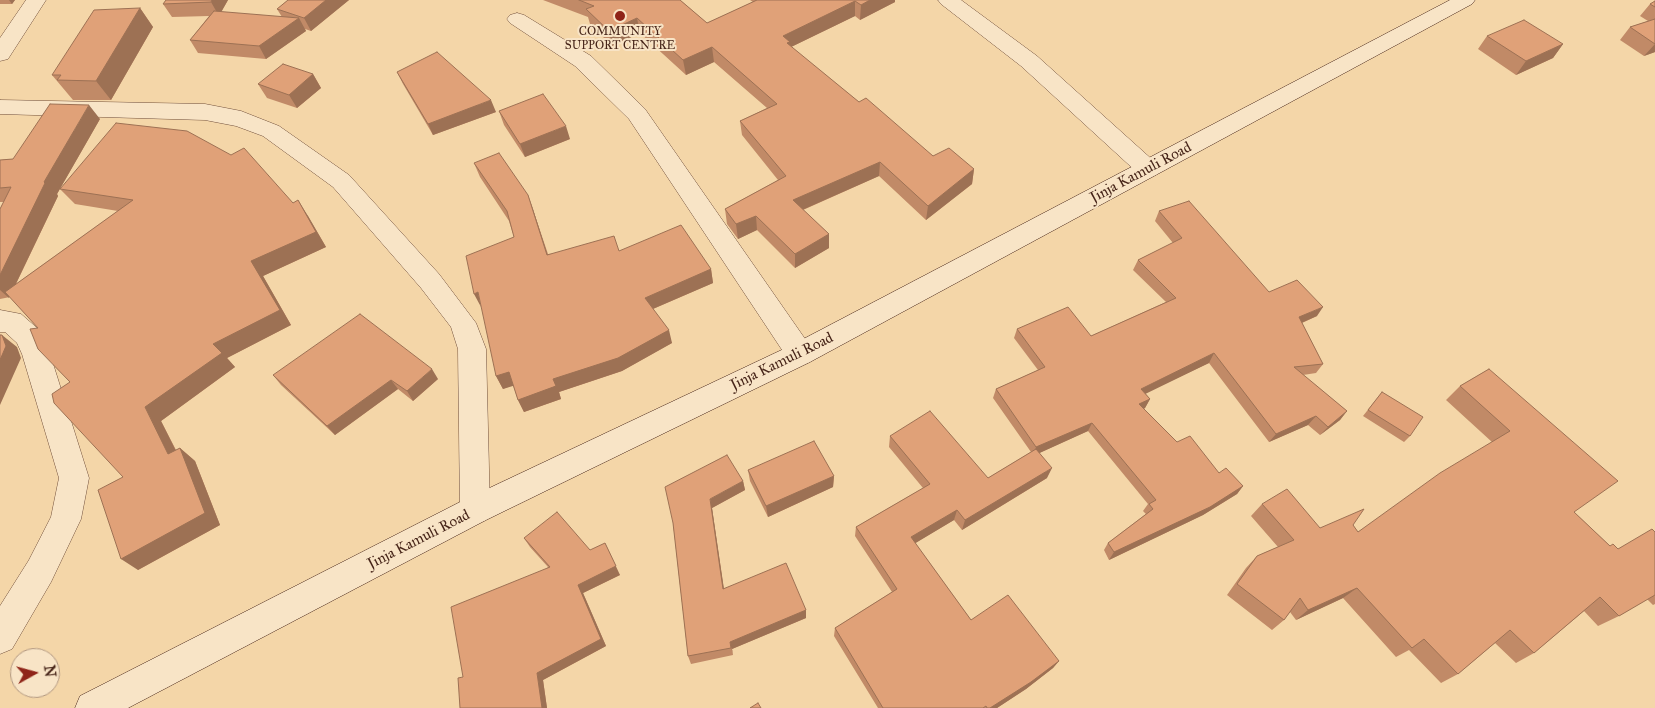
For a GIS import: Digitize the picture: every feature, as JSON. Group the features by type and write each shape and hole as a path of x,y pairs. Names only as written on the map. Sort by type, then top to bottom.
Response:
{"street":[{"path":"0,54 36,0"},
{"path":"948,0 1029,61 1148,169"},
{"name":"Jinja Kamuli Road","path":"92,708 475,510 800,354 1465,0"},
{"path":"516,19 583,61 637,114 800,354"},
{"path":"0,107 205,112 241,119 271,131 341,182 430,281 463,323 472,349 475,510"},
{"path":"0,321 12,322 28,336 36,354 74,478 66,519 40,571 0,637"}],"building":[{"path":"166,0 212,0 211,2 163,4"},
{"path":"288,0 326,0 304,18 277,9"},
{"path":"579,0 680,0 707,23 757,0 870,0 861,5 855,1 783,36 790,42 787,43 859,102 866,98 933,156 949,148 974,169 928,206 880,162 793,200 829,234 795,254 756,216 736,224 725,209 786,176 740,121 777,104 712,47 683,60 637,18 609,31 586,9 594,6"},
{"path":"140,8 96,81 57,80 61,75 52,75 94,10"},
{"path":"214,11 299,18 259,46 190,40"},
{"path":"1655,19 1655,44 1630,27"},
{"path":"1524,20 1563,44 1526,61 1487,36"},
{"path":"437,52 491,100 428,124 397,72"},
{"path":"283,64 313,74 289,95 258,84"},
{"path":"543,94 566,126 520,144 499,111"},
{"path":"50,104 89,105 44,182 0,275 0,209 11,187 0,188 0,160 13,159"},
{"path":"116,123 187,131 231,155 244,148 293,203 298,200 316,232 251,261 280,310 213,344 222,353 145,407 168,454 180,448 205,513 121,559 98,490 123,477 54,403 52,394 70,382 38,349 30,329 38,328 5,292 133,200 60,189"},
{"path":"499,153 528,195 547,255 614,236 619,251 681,225 711,269 645,298 669,330 618,358 553,379 556,386 518,400 509,372 496,376 478,292 474,294 466,256 514,237 507,211 474,163"},
{"path":"1189,201 1269,292 1297,280 1323,307 1299,317 1323,364 1294,367 1347,411 1328,427 1316,416 1276,434 1214,353 1141,389 1150,399 1139,404 1177,442 1190,436 1219,473 1226,468 1243,486 1210,507 1114,552 1108,543 1153,509 1149,504 1156,500 1092,423 1036,447 996,389 1045,367 1017,329 1068,307 1091,336 1176,298 1138,260 1182,238 1159,211"},
{"path":"360,314 432,369 407,391 391,380 327,426 273,375"},
{"path":"0,335 2,335 6,346 0,360"},
{"path":"1489,369 1618,481 1574,512 1610,546 1613,544 1618,549 1652,529 1655,532 1655,595 1619,616 1600,597 1534,653 1510,630 1458,674 1424,639 1412,648 1357,588 1308,610 1300,598 1284,620 1237,584 1257,556 1294,540 1262,504 1287,489 1320,528 1364,509 1353,525 1358,532 1440,473 1510,431 1460,386"},
{"path":"1382,392 1423,417 1410,436 1368,410"},
{"path":"930,411 988,478 1036,449 1052,468 965,520 957,510 911,537 971,620 1008,595 1059,661 1031,682 990,708 986,706 983,708 883,708 835,628 897,589 856,527 930,484 890,436"},
{"path":"814,441 834,476 766,506 748,470"},
{"path":"727,455 743,481 710,499 723,589 786,563 806,610 730,642 731,648 688,656 673,523 665,487"},
{"path":"557,512 590,550 605,543 616,566 578,585 601,639 537,673 542,708 460,708 458,678 463,677 451,607 550,567 524,538"},
{"path":"758,703 761,708 750,708"}],"place":[{"name":"COMMUNITY SUPPORT CENTRE","path":"620,16"}]}
